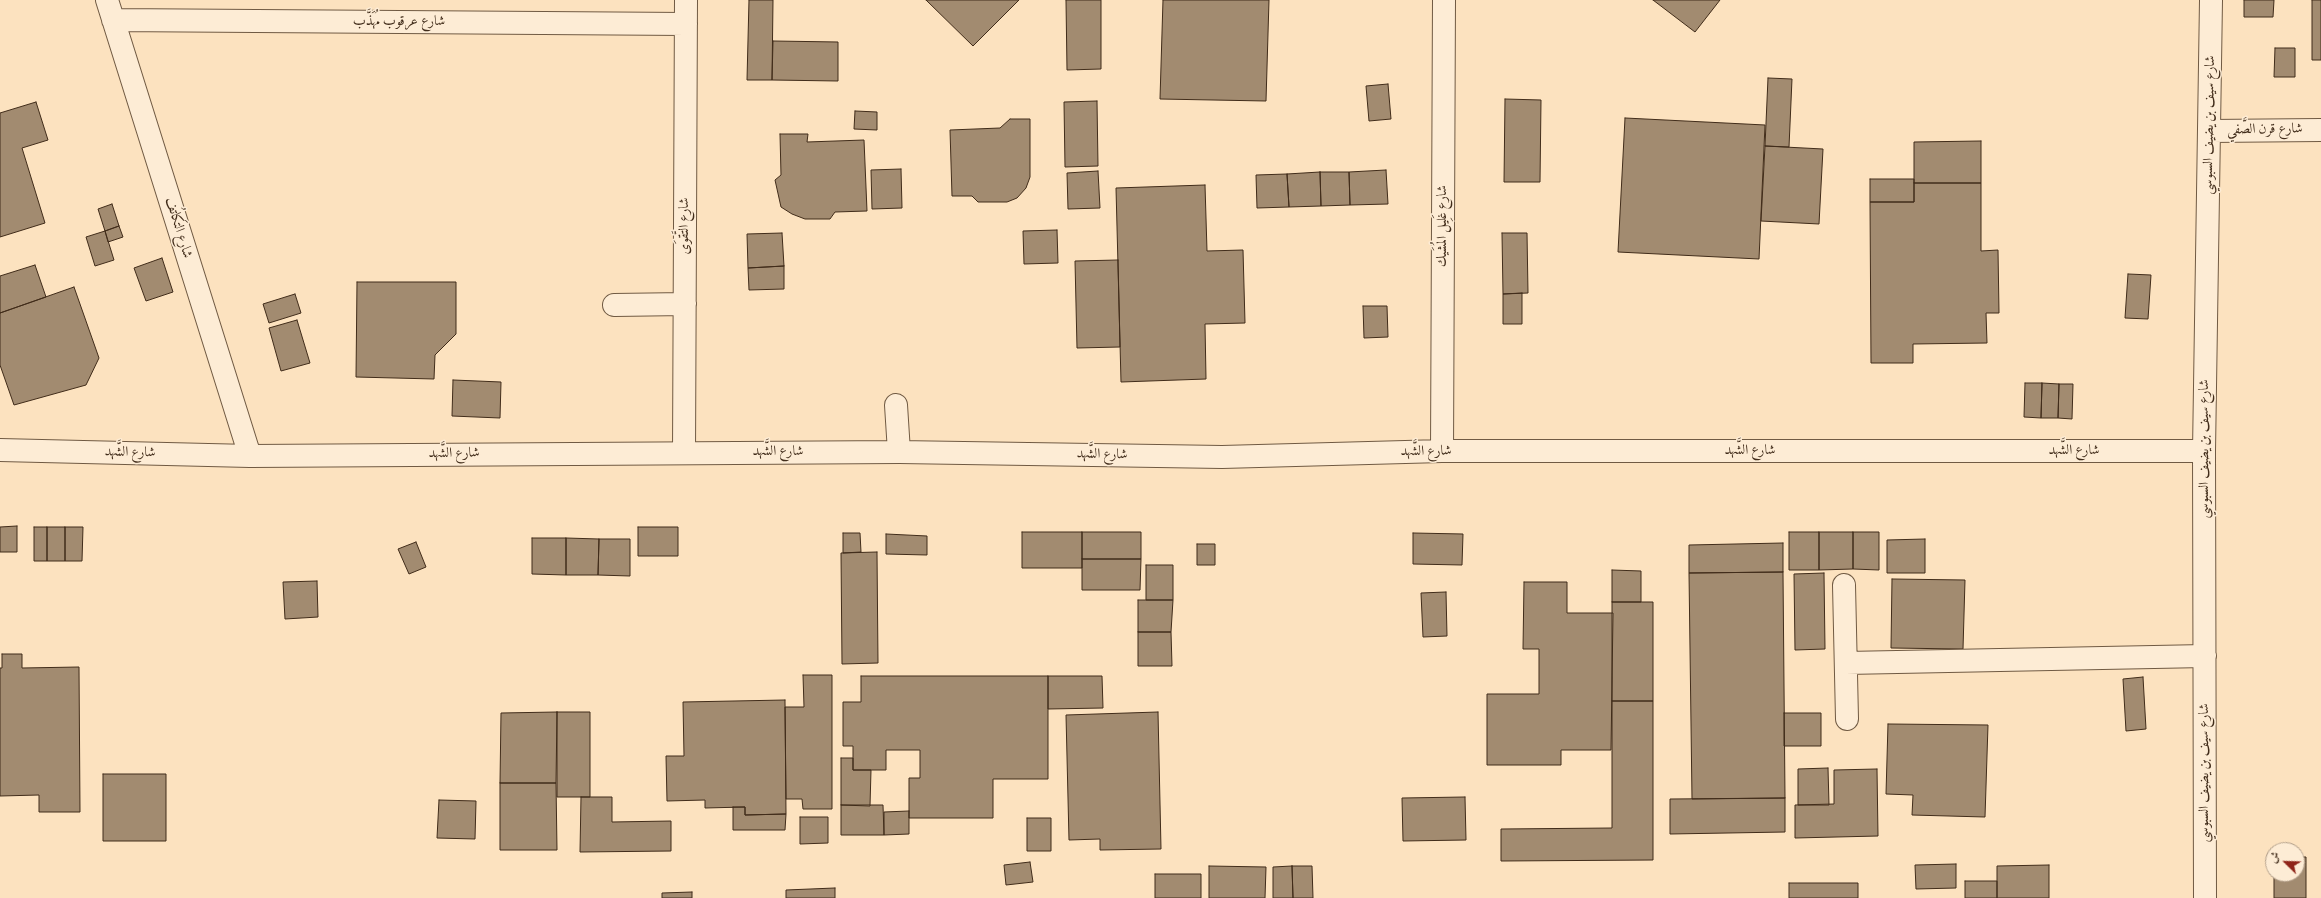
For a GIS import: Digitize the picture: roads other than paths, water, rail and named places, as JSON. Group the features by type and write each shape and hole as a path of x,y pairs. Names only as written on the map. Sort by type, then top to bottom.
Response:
{"street":[{"name":"شارع التَّقوَى","path":"684,452 686,0"},
{"name":"شارع غَلِيل المُشَيك","path":"1442,451 1444,0"},
{"name":"شارع سيف بن يضيف السبوسي","path":"2204,898 2204,451 2211,0"},
{"name":"شارع عرقوب مُهَذَّب","path":"110,10 686,24"},
{"name":"شارع التَكاتُف","path":"110,10 250,456"},
{"name":"شارع قرن الصَّفي","path":"2210,131 2321,130"},
{"path":"614,305 685,304"},
{"path":"896,405 899,452"},
{"name":"شارع الشَّهد","path":"0,450 250,456 684,452 899,452 1222,457 1442,451 2204,451"},
{"path":"1844,586 1847,719"},
{"path":"1846,663 2205,656"}]}
